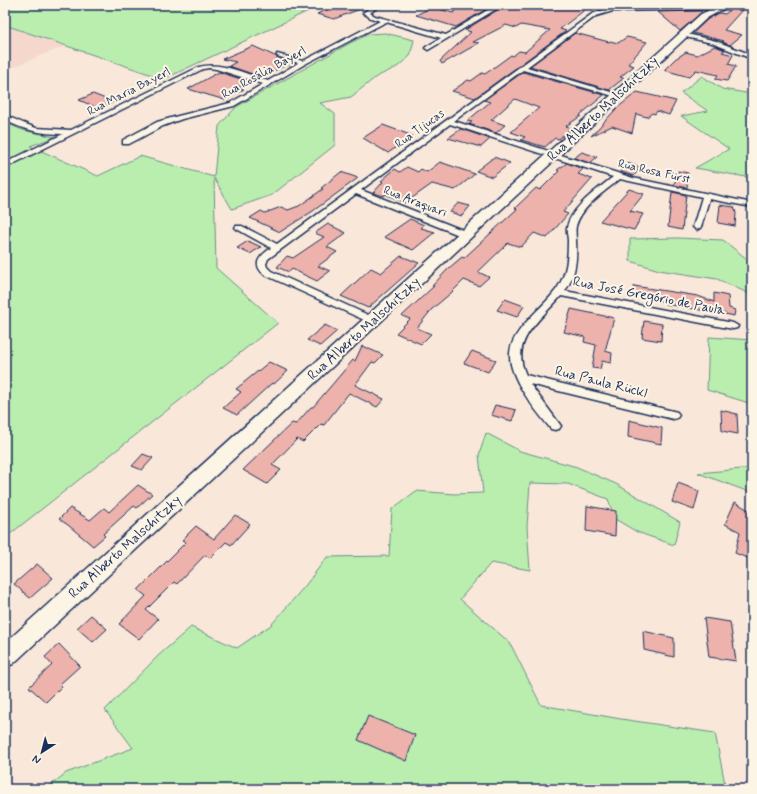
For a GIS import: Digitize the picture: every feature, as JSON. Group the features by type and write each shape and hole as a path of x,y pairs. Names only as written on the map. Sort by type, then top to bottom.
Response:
{"street":[{"path":"377,5 366,13 368,15 446,38"},
{"path":"428,48 500,5"},
{"path":"611,5 623,9"},
{"path":"740,5 752,7"},
{"name":"Rua Tijucas","path":"373,321 263,270 261,266 262,261 277,248 594,15 607,10 724,6"},
{"name":"Rua Alberto Malschitzky","path":"5,657 619,96 683,35 704,16 724,6"},
{"name":"Rua Rosália Bayerl","path":"126,142 160,124 180,117 232,105 303,63 386,20"},
{"path":"683,35 714,42 752,57"},
{"path":"279,55 303,63"},
{"name":"Rua Maria Bayerl","path":"5,166 201,68 208,66 217,67 268,83"},
{"path":"523,68 619,96"},
{"path":"5,117 19,125 38,130 74,132"},
{"name":"Rua Rosa Fürst","path":"450,122 617,177 752,205"},
{"path":"555,426 530,393 516,365 515,353 518,342 560,293 572,269 571,226 574,219 592,199 617,177"},
{"name":"Rua Araquari","path":"355,191 467,235"},
{"path":"697,227 706,196"},
{"path":"239,228 277,248"},
{"name":"Rua José Gregório de Paula","path":"560,293 733,326"},
{"name":"Rua Paula Rückl","path":"522,378 673,415"}],"shaded area":[{"path":"5,25 66,46 5,71"}],"green space":[{"path":"5,5 321,5 164,79 5,25"},
{"path":"385,33 414,40 410,56 397,67 376,77 351,97 320,103 335,114 335,145 272,195 232,209 214,178 216,268 278,323 5,538 5,123 23,130 55,137 30,146 98,176 140,156 214,177 219,126 236,107 350,43 369,34"},
{"path":"702,76 722,89 752,94 752,178 695,168 729,149 681,116 708,111 681,93"},
{"path":"677,238 723,240 752,263 752,295 717,279 659,270 630,261 630,239"},
{"path":"709,337 752,340 752,404 707,390"},
{"path":"486,433 520,451 577,467 616,484 680,522 674,545 637,532 615,519 608,499 568,484 530,483 527,527 530,570 491,563 460,599 510,643 541,705 715,733 726,789 46,789 66,773 133,748 105,710 158,656 191,627 237,648 271,625 305,586 327,557 389,556 392,509 416,491 455,494 483,493 479,455"},
{"path":"752,468 752,493 698,473"}],"building":[{"path":"336,5 368,6 334,19 317,14"},
{"path":"475,5 490,7 456,27 416,15 432,7 453,13 459,8 466,10"},
{"path":"504,5 591,5 560,29 566,31 475,98 452,91 468,80 471,81 482,73 485,74 511,55 513,56 519,51 525,52 550,30 521,25 516,28 506,25 473,42 479,43 442,64 440,61 471,32 465,30 499,9 501,10"},
{"path":"735,6 743,9 724,30 742,35 730,45 722,42 724,41 693,33 708,19 719,13 725,14"},
{"path":"658,12 702,12 680,31"},
{"path":"575,33 609,42 618,43 627,37 647,42 628,64 634,66 620,77 624,78 609,90 530,66"},
{"path":"253,46 291,63 261,77 229,66 236,62 222,59"},
{"path":"715,46 725,50 722,52 733,55 728,64 736,66 727,81 715,79 718,75 696,70 689,77 664,70 675,59 686,52 697,55"},
{"path":"219,72 250,82 238,87 244,89 225,100 188,89"},
{"path":"523,72 604,95 580,115 581,116 566,126 571,128 559,139 555,138 545,147 521,140 525,137 511,132 539,108 515,99 491,120 505,125 496,133 469,124 472,122 467,121 490,102 484,100"},
{"path":"637,92 676,101 669,115 657,111 655,114 652,113 647,117 636,114 632,133 612,126 591,136 616,109"},
{"path":"93,94 113,102 100,109 79,100"},
{"path":"383,125 413,136 388,153 363,138"},
{"path":"461,129 490,139 481,147 448,138"},
{"path":"582,152 597,157 590,163 574,158"},
{"path":"494,157 510,163 492,177 476,171"},
{"path":"440,162 475,174 455,190 432,184 405,203 385,194 384,196 373,193 383,182 381,181 395,169 400,172 407,167 418,172 421,169 427,172"},
{"path":"567,163 583,169 578,174 592,179 563,212 568,214 547,238 534,233 521,247 508,243 478,272 489,277 479,286 464,280 432,309 417,328 431,334 421,344 396,333 410,319 402,316 434,286 432,286 449,268 462,257 464,258 517,209 515,208 536,188 540,190 559,171 557,170"},
{"path":"627,163 640,167 634,176 621,172"},
{"path":"678,171 688,173 687,188 674,185"},
{"path":"341,172 358,178 313,211 280,232 250,218 261,211 265,213 281,207 288,210 299,206 323,189 321,188"},
{"path":"629,189 644,194 630,211 643,214 634,230 600,221"},
{"path":"672,192 686,195 682,230 668,227"},
{"path":"458,203 470,206 462,216 450,212"},
{"path":"720,205 734,207 736,213 735,226 718,223"},
{"path":"410,219 424,225 421,228 435,232 413,250 384,237"},
{"path":"328,224 346,233 327,247 337,252 318,266 330,271 317,281 292,269 289,272 277,267 287,256 293,258 324,237 315,233"},
{"path":"248,241 261,247 250,254 237,248"},
{"path":"401,256 419,263 368,308 341,296 371,268 381,273"},
{"path":"634,286 698,296 714,302 714,293 728,296 729,308 735,310 734,316 665,304 665,302 633,295"},
{"path":"505,299 524,306 517,317 497,310"},
{"path":"571,309 614,318 605,351 612,353 611,363 602,361 600,369 592,368 596,345 584,342 585,337 564,332"},
{"path":"644,321 662,324 661,341 642,338"},
{"path":"325,325 337,331 320,346 307,340"},
{"path":"362,346 383,355 375,363 372,362 355,385 384,399 377,407 349,393 324,425 321,424 303,442 297,439 272,465 281,470 267,484 243,470 292,423 296,424 311,407 313,407 353,360 355,361"},
{"path":"472,351 496,360 488,372 464,363"},
{"path":"269,362 288,371 274,384 272,383 237,415 223,408 241,392 236,389"},
{"path":"495,405 516,410 512,421 491,415"},
{"path":"721,410 737,414 738,434 722,431"},
{"path":"629,420 662,428 661,444 628,437"},
{"path":"143,454 153,458 142,470 132,466"},
{"path":"678,483 699,491 694,510 672,502"},
{"path":"138,485 152,494 137,508 134,506 103,534 105,536 93,546 59,519 70,508 90,520 104,508 109,512"},
{"path":"735,502 752,512 752,560 735,553 740,532 725,524"},
{"path":"587,506 616,511 615,536 586,531"},
{"path":"235,515 250,524 231,545 226,542 210,558 205,555 177,584 174,582 146,610 158,619 139,639 119,624 146,596 138,590 186,542 182,540 196,526 214,539"},
{"path":"37,564 53,578 30,598 14,584"},
{"path":"91,615 107,629 93,642 77,628"},
{"path":"704,618 730,622 736,661 709,657"},
{"path":"643,631 674,638 674,657 644,650"},
{"path":"59,644 80,666 60,684 62,686 46,702 29,687 52,665 45,657"},
{"path":"368,716 415,735 406,761 358,740"}]}
